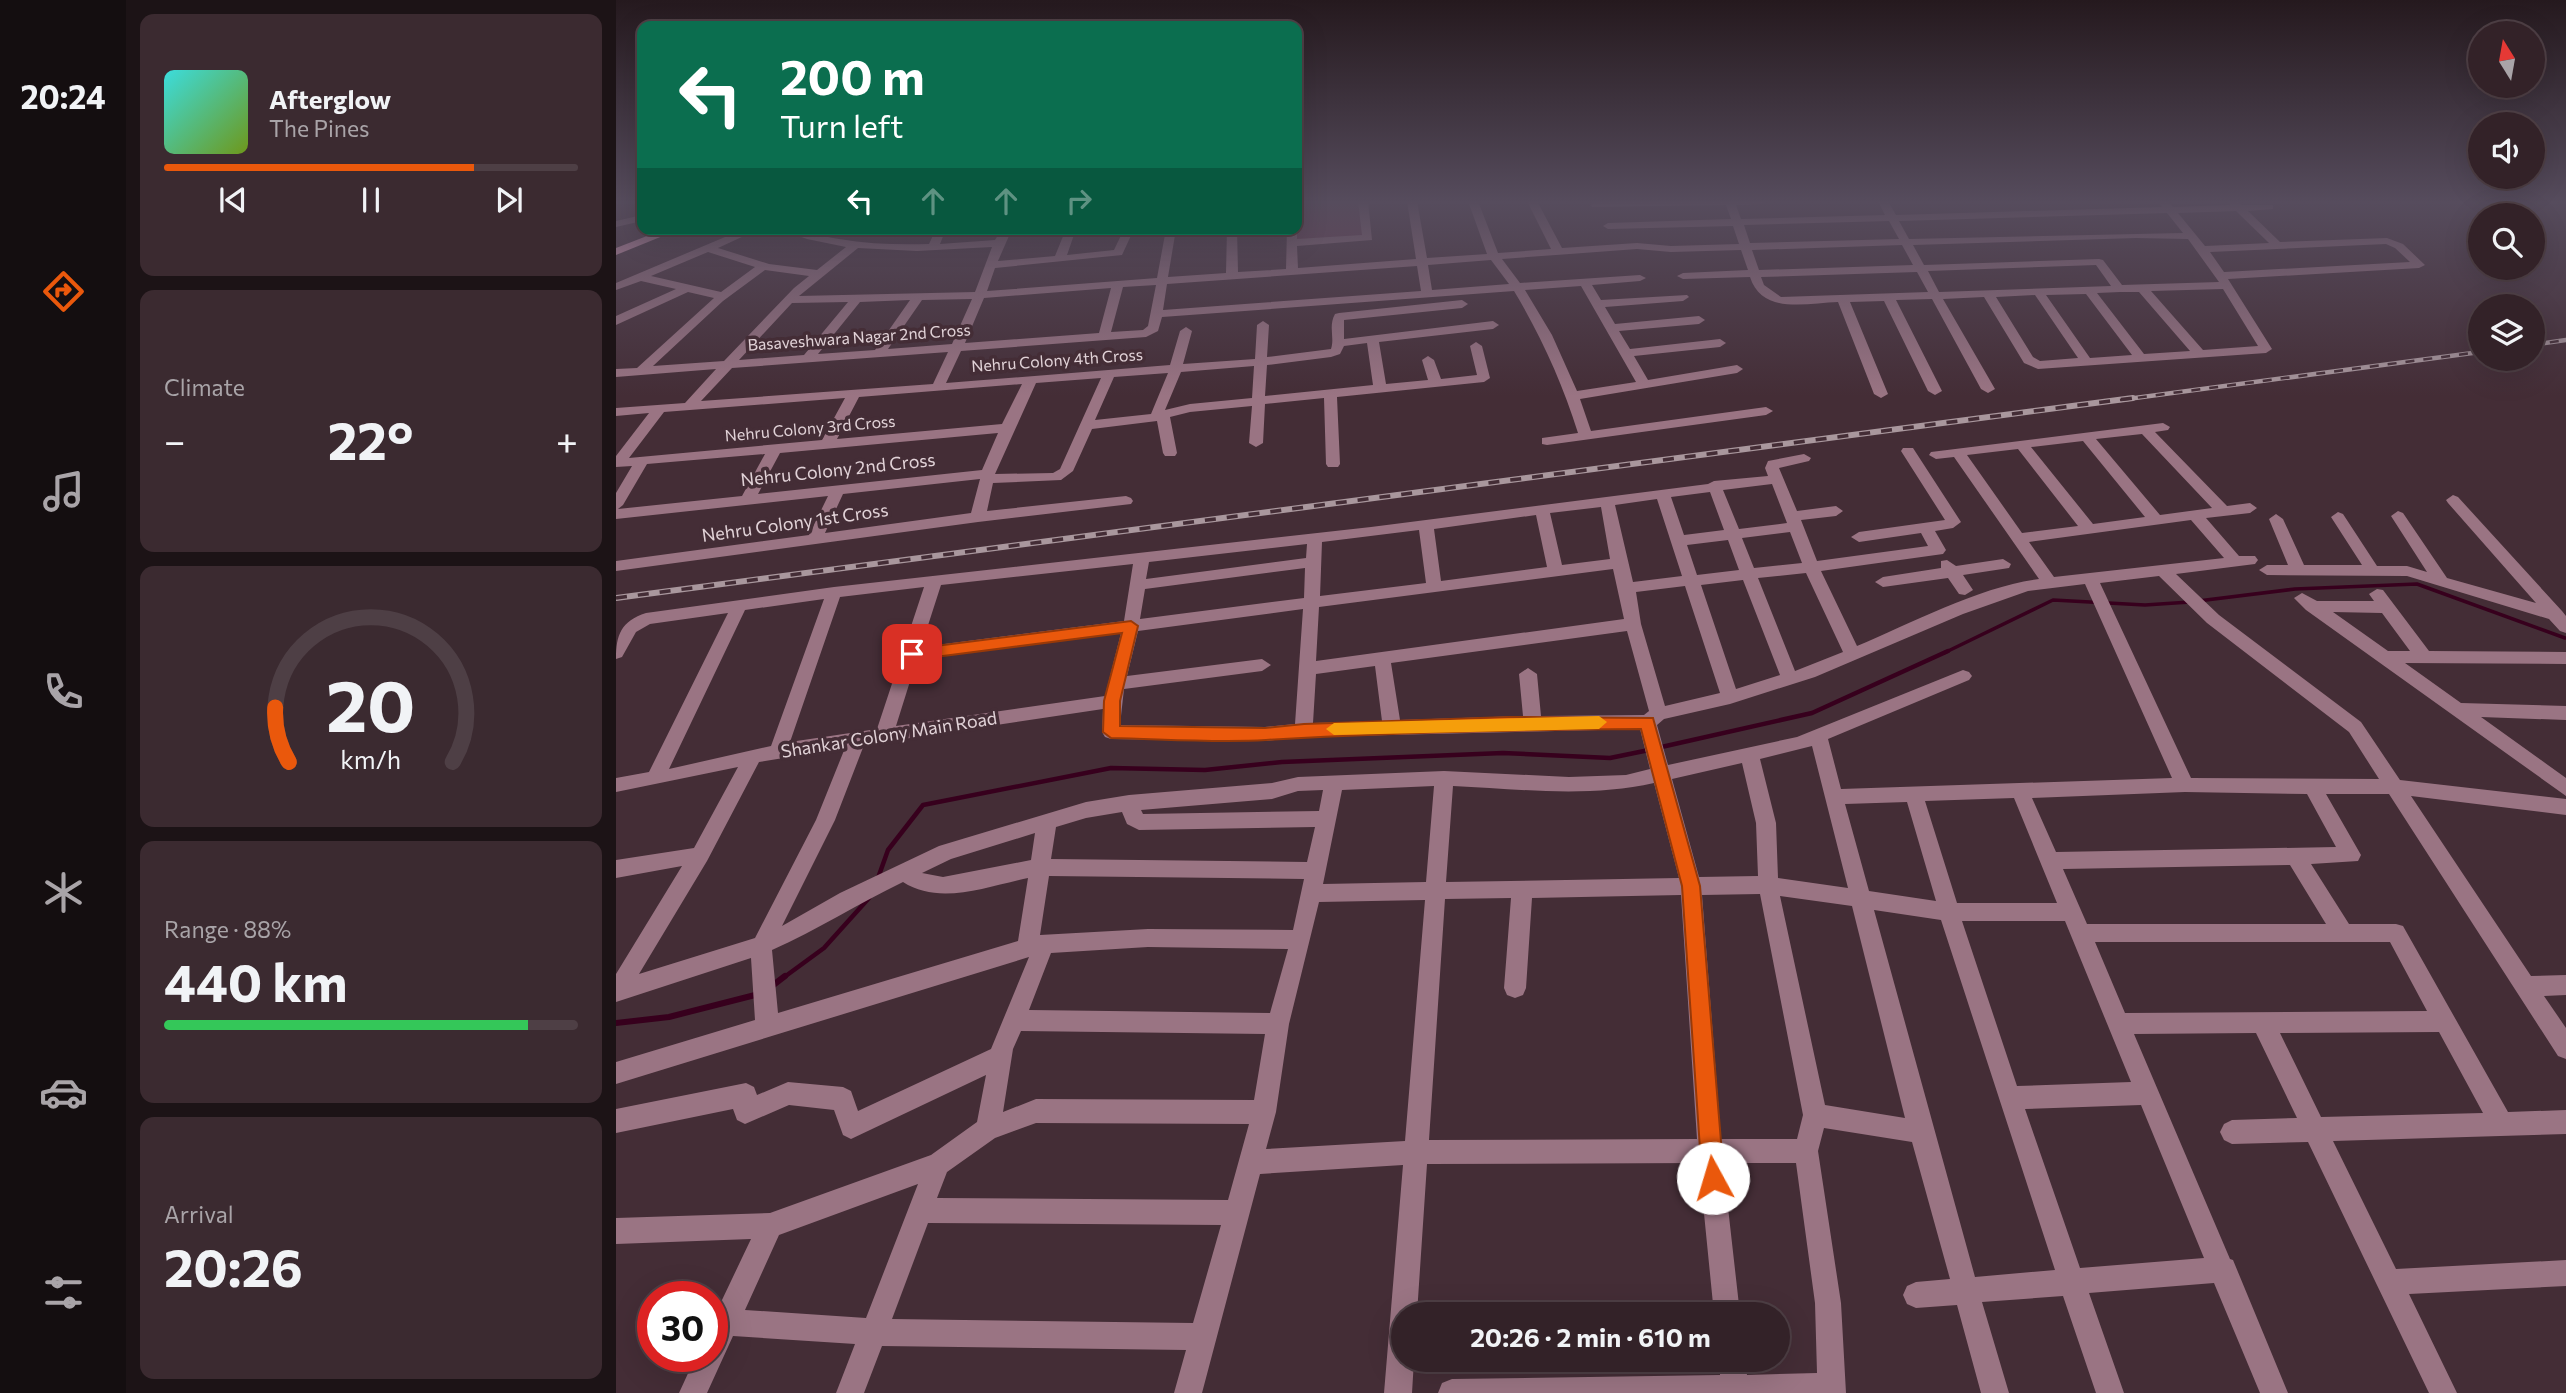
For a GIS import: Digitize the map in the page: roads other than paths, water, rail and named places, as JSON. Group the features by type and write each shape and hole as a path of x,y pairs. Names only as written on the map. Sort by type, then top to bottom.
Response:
{"street":[{"path":"616,287 667,266"},
{"path":"763,266 816,273"},
{"path":"642,370 722,296 763,266"},
{"path":"689,405 726,364 826,266"},
{"path":"938,386 992,266"},
{"path":"1165,266 1158,314 1640,278"},
{"path":"1232,266 1232,277"},
{"path":"1292,266 1292,273"},
{"path":"789,300 979,295 1292,273 1319,266"},
{"path":"1423,266 1427,294"},
{"path":"1501,266 1518,288 1546,335 1573,396 1586,437"},
{"path":"1752,266 1759,287 1778,301 2142,288 2406,266"},
{"path":"1918,266 1938,296 1988,389"},
{"path":"1684,276 1997,266"},
{"path":"2102,266 2119,289"},
{"path":"1988,294 2032,364 2261,351 2267,348 2214,266"},
{"path":"640,277 722,296"},
{"path":"1585,282 1644,384"},
{"path":"1104,337 1118,285"},
{"path":"616,321 687,288"},
{"path":"2142,288 2201,355"},
{"path":"2089,290 2142,359"},
{"path":"2039,292 2087,362"},
{"path":"878,354 918,297"},
{"path":"1597,304 1683,297"},
{"path":"808,358 857,298"},
{"path":"1889,298 1935,391"},
{"path":"1843,299 1881,394"},
{"path":"1339,342 1336,324 1339,317 1462,304"},
{"name":"Basaveshwara Nagar 2nd Cross","path":"616,373 1104,337 1152,331 1158,314"},
{"path":"1612,328 1699,320"},
{"path":"1256,443 1263,325"},
{"name":"Nehru Colony 4th Cross","path":"616,412 1261,362 1331,354 1338,348 1339,342 1493,325"},
{"path":"1170,453 1160,416 1186,331"},
{"path":"1372,339 1380,389"},
{"path":"1626,353 1720,343"},
{"path":"1087,425 1160,416 1190,408 1484,378 1476,346"},
{"path":"1428,360 1436,383"},
{"path":"1573,396 1737,369"},
{"path":"1087,425 1109,374"},
{"path":"978,517 987,477 1032,378"},
{"path":"827,444 855,392"},
{"path":"1330,394 1332,464"},
{"path":"617,463 660,408"},
{"path":"1548,441 1766,411"},
{"name":"Nehru Colony 2nd Cross","path":"616,514 838,489 987,477 1056,477 1066,471 1087,425"},
{"path":"1936,455 2163,427"},
{"name":"Nehru Colony 3rd Cross","path":"617,463 1007,428"},
{"path":"2145,429 2223,512"},
{"path":"2086,436 2156,520"},
{"path":"2021,444 2090,529"},
{"path":"748,499 775,448"},
{"path":"1859,537 1954,522 1908,451"},
{"path":"1957,452 2050,583"},
{"path":"1804,458 1773,464 1772,468 1812,568 1853,656"},
{"path":"616,505 643,460"},
{"path":"618,647 630,628 640,621 834,592 1426,525 1714,485 1777,479"},
{"path":"1714,485 1790,679"},
{"path":"814,540 838,489"},
{"path":"1662,492 1730,697"},
{"path":"1607,500 1619,563 1628,588 1653,718 1657,758 1691,886 1710,1151 1726,1302"},
{"path":"2453,500 2561,621"},
{"name":"Nehru Colony 1st Cross","path":"616,566 978,517 1126,501"},
{"path":"2020,538 2250,508"},
{"path":"1542,509 1556,571"},
{"path":"1678,541 1734,535 1836,511"},
{"path":"1142,557 1131,626 1114,693 1111,732 1265,734 1304,730 1653,718 1790,679 1853,656 1957,610 2026,586 2050,583 2093,584 2243,561 2195,515"},
{"path":"2398,516 2441,580"},
{"path":"2338,517 2373,571"},
{"path":"2276,519 2298,570"},
{"path":"1851,521 1870,561 1893,597"},
{"path":"1426,525 1434,586"},
{"path":"1926,528 1965,590"},
{"path":"1304,730 1315,538"},
{"path":"1628,588 1870,561 1938,550"},
{"path":"1138,585 1315,562"},
{"path":"912,654 1619,563"},
{"path":"1883,582 2003,564"},
{"path":"2267,570 2407,572 2441,580 2561,621"},
{"path":"2164,571 2194,601 2355,727 2566,1048"},
{"path":"884,735 934,582"},
{"path":"2093,584 2186,785"},
{"path":"778,751 834,592"},
{"path":"2424,657 2382,601 2307,602 2566,788"},
{"path":"656,777 739,606"},
{"path":"1306,669 1633,624"},
{"path":"2384,657 2566,658"},
{"path":"1382,659 1392,727"},
{"name":"Shankar Colony Main Road","path":"616,785 778,751 857,741 1262,665"},
{"path":"1528,674 1533,723"},
{"path":"616,992 762,944 797,929 847,899 946,852 1047,821 1129,803 1272,791 1298,785 1444,778 1569,784 1626,782 1657,758 1750,756 1818,735 1963,676"},
{"path":"2457,710 2558,712 2566,727"},
{"path":"1818,735 1922,1132 1995,1393"},
{"path":"765,1028 767,989 760,961 762,944 825,820 857,741"},
{"path":"1452,1393 1690,1391 1735,1388 1832,1390 1828,1303 1806,1151 1815,1115 1768,885 1766,823 1750,756"},
{"path":"616,992 700,855 753,757"},
{"path":"1405,1302 1433,891 1444,778"},
{"path":"1188,1393 1264,1112 1278,1024 1301,940 1334,783"},
{"path":"1834,797 2021,793 2186,785 2395,787 2566,807"},
{"path":"2050,861 2351,855 2312,786"},
{"path":"2021,793 2224,1269 2274,1393"},
{"path":"1914,795 1948,912 2110,1393"},
{"path":"1129,803 1133,818 1139,822 1327,820"},
{"path":"988,1129 1000,1056 1035,946 1040,867 1047,821"},
{"path":"616,869 700,855"},
{"path":"2295,856 2343,933"},
{"path":"901,875 923,884 943,886 1040,867 1433,891 1768,885 1948,912 2075,922 2396,933 2502,1124"},
{"path":"1515,988 1522,890"},
{"path":"616,1073 1035,946 1148,938 1301,940"},
{"path":"2526,986 2566,985"},
{"path":"1013,1020 1278,1024"},
{"path":"2118,1024 2445,1021"},
{"path":"2263,1023 2443,1393"},
{"path":"616,1121 746,1095 745,1112 788,1093 843,1099 851,1127 1000,1056"},
{"path":"2009,1098 2147,1093"},
{"path":"616,1231 770,1226 938,1164 988,1129 1036,1111 1264,1112"},
{"path":"1815,1115 1922,1132"},
{"path":"2232,1132 2566,1122"},
{"path":"1250,1162 1415,1152 1806,1151"},
{"path":"850,1393 938,1164"},
{"path":"921,1210 1237,1213"},
{"path":"728,1318 770,1226"},
{"path":"1916,1296 2224,1269"},
{"path":"2389,1282 2566,1273"},
{"path":"728,1322 873,1332 1203,1337"},
{"path":"694,1393 703,1372"},
{"path":"1398,1393 1400,1372"},
{"path":"1733,1372 1735,1388"}],"waterway":[{"path":"2198,601 2295,589 2417,584 2565,638"},
{"path":"1944,653 2053,600 2145,605 2190,602"},
{"path":"1657,748 1812,713 1948,651"},
{"path":"878,878 888,850 923,805 1111,768 1205,770 1282,762 1503,753 1610,758 1649,750"},
{"path":"783,978 824,948 869,898"},
{"path":"772,986 785,976"},
{"path":"616,1023 669,1017 759,994"}],"railway":[{"path":"2545,343 2566,340"},
{"path":"2120,400 2468,354"},
{"path":"616,598 2133,398"}]}
